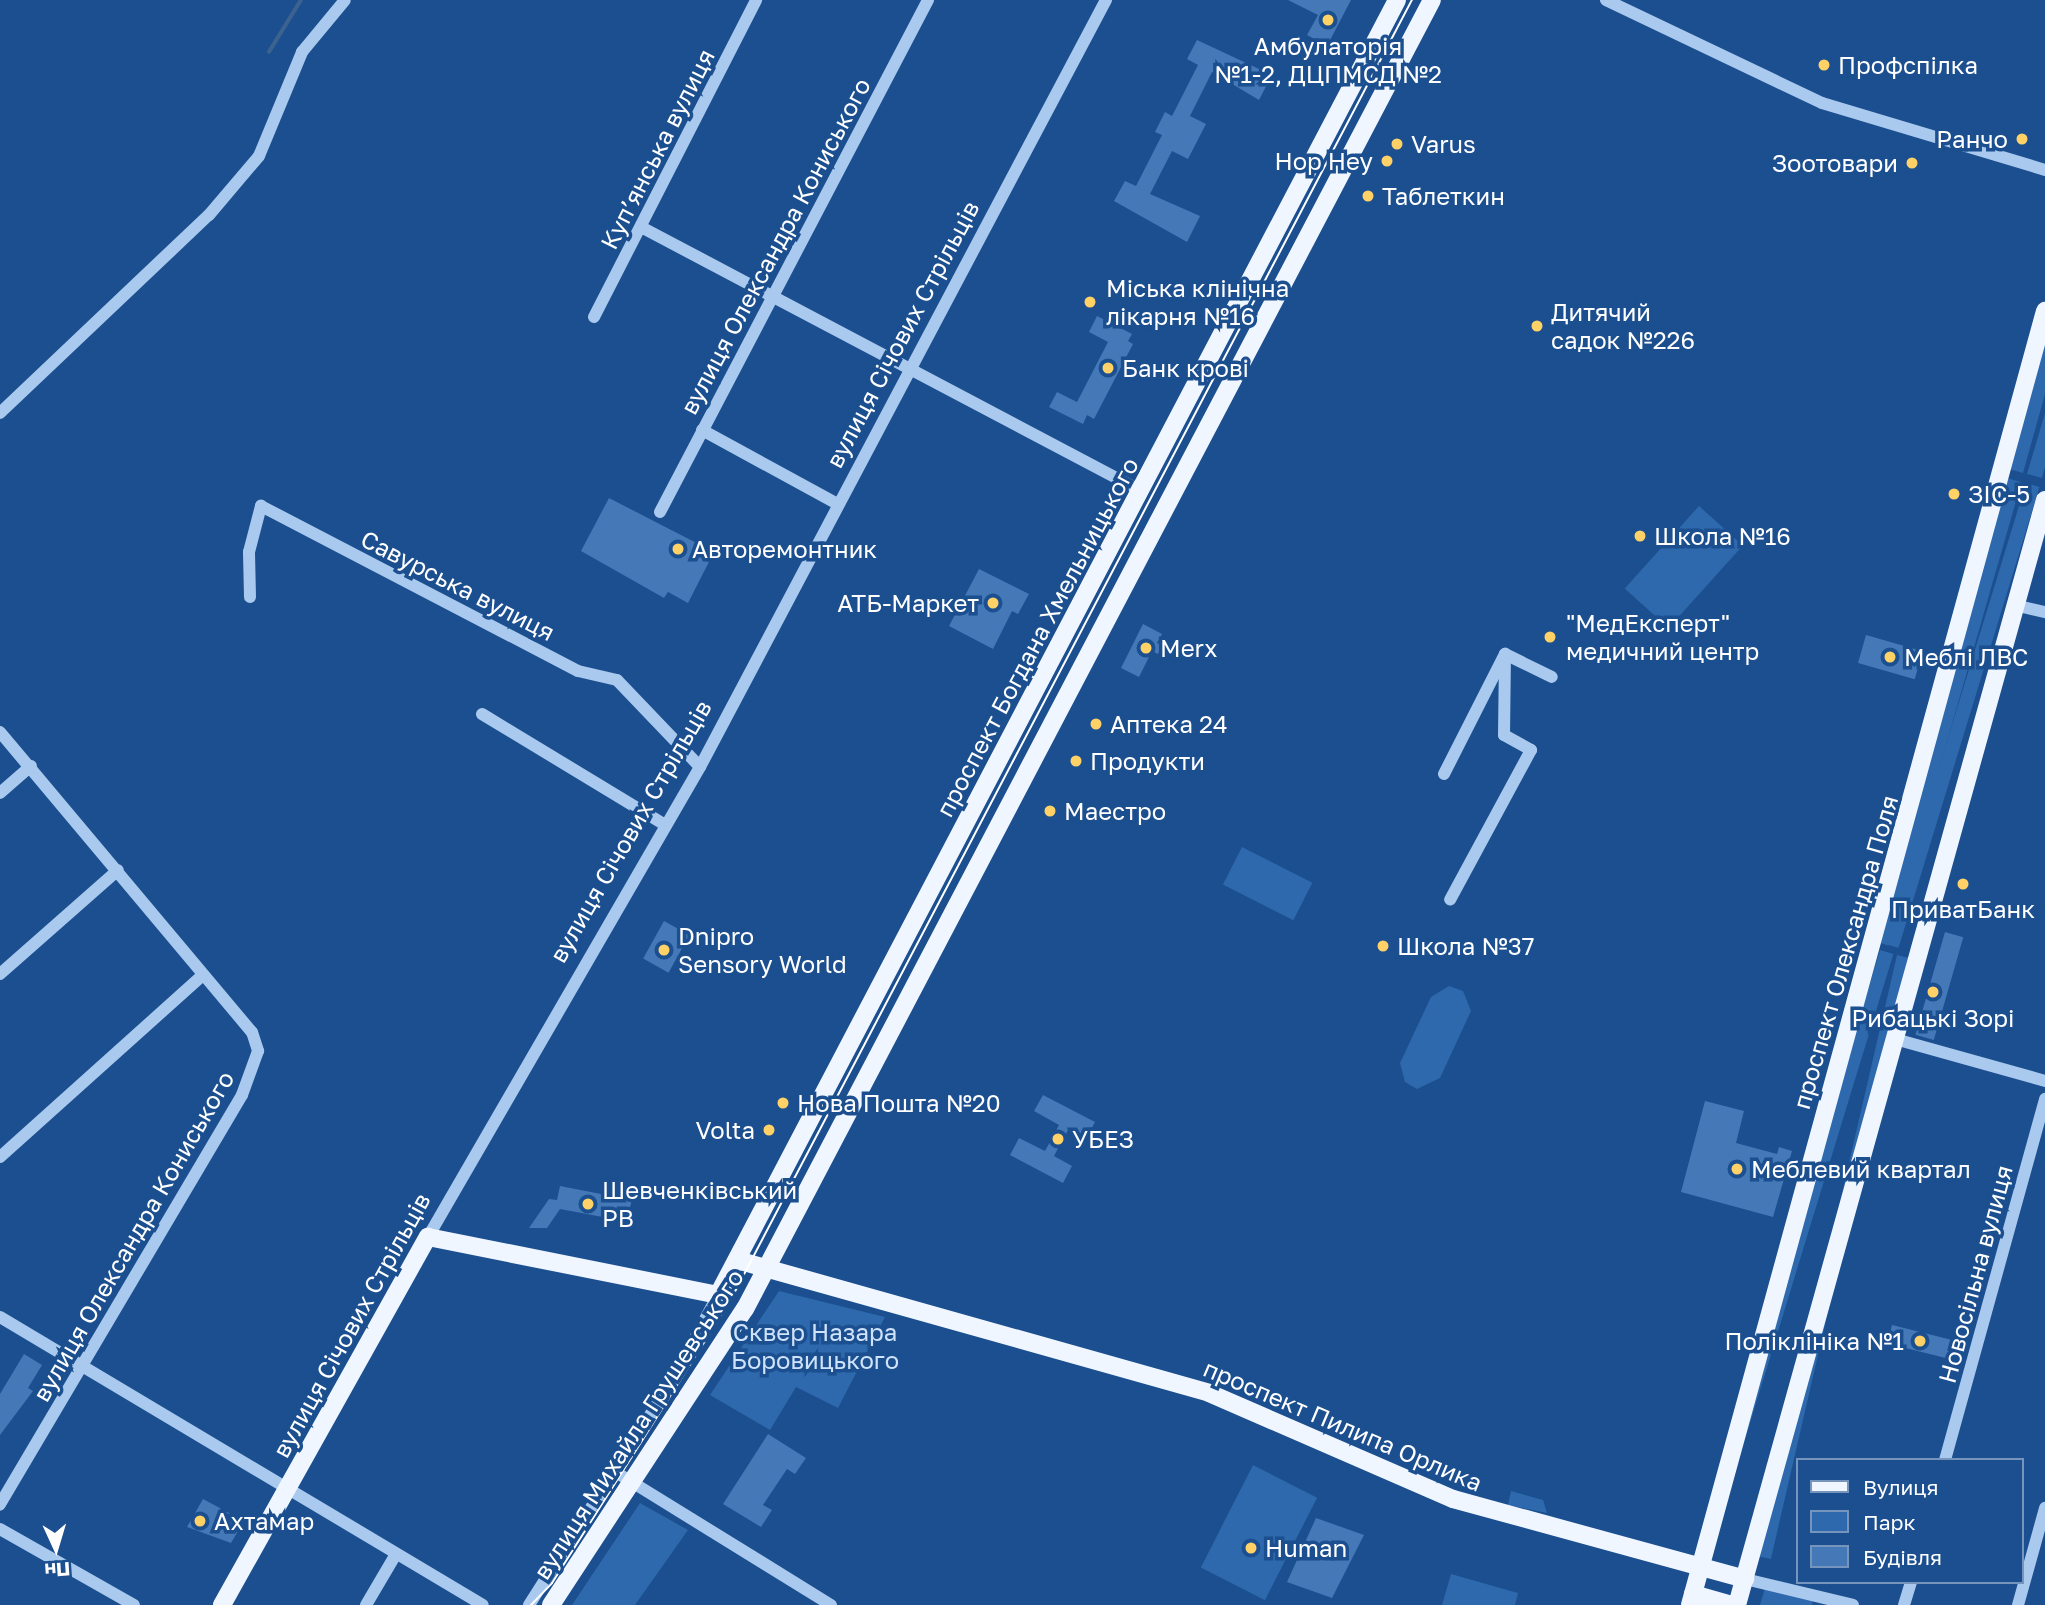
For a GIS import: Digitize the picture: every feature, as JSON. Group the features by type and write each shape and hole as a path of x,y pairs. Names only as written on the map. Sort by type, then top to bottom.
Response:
{"main road":[{"name":"проспект Богдана Хмельницького","path":"718,1295 1397,0"},
{"path":"766,1269 1432,0"},
{"name":"проспект Олександра Поля","path":"1691,1599 2045,311"},
{"path":"1140,491 1167,504"},
{"path":"1691,1599 1735,1605 1745,1579 2045,500"},
{"path":"968,820 995,834"},
{"path":"428,1237 718,1295"},
{"name":"вулиця Січових Стрільців","path":"222,1605 428,1237"},
{"name":"проспект Пилипа Орлика","path":"737,1260 1209,1393 1453,1499 1745,1579"},
{"name":"вулиця Михайла Грушевського","path":"551,1605 632,1483 766,1269"}],"street":[{"path":"0,413 209,215 259,156 302,52 345,0"},
{"name":"Купʼянська вулиця","path":"594,317 757,0"},
{"name":"вулиця Олександра Кониського","path":"660,512 928,0"},
{"name":"вулиця Січових Стрільців","path":"428,1237 700,767 838,504 911,374 1106,0"},
{"path":"1606,0 1822,103 2045,170"},
{"path":"641,227 911,374 1140,491"},
{"path":"702,430 838,504"},
{"name":"Савурська вулиця","path":"250,597 249,552 261,506 578,671 617,680 700,767"},
{"path":"2014,605 2045,612"},
{"path":"1505,654 1552,677"},
{"path":"1444,774 1505,654"},
{"path":"1450,900 1531,750 1504,735 1505,654"},
{"path":"482,713 665,825"},
{"name":"вулиця Олександра Кониського","path":"0,732 118,870 202,976 253,1032 258,1051 254,1071 0,1505"},
{"path":"0,793 31,766"},
{"path":"0,974 118,870"},
{"path":"0,1157 202,976"},
{"path":"1895,1039 2045,1081"},
{"name":"Новосільна вулиця","path":"1946,1458 2045,1099"},
{"name":"вулиця Михайла Грушевського","path":"529,1605 614,1471 718,1295"},
{"path":"0,1317 484,1605"},
{"path":"614,1471 831,1605"},
{"path":"2024,1583 2045,1508"},
{"path":"0,1529 134,1605"},
{"path":"366,1605 396,1554"},
{"path":"1745,1579 1853,1605"},
{"path":"1904,1605 1910,1584"},
{"path":"2018,1605 2024,1584"}],"green space":[{"path":"2045,340 2045,394 2023,473 2009,469"},
{"path":"2045,413 2045,467 2042,478 2027,474"},
{"path":"2007,478 2021,482 1889,945 1874,941"},
{"path":"2026,483 2039,487 1898,948 1885,944"},
{"path":"1699,506 1743,545 1669,628 1625,588"},
{"path":"1242,847 1312,883 1293,920 1223,884"},
{"path":"1880,950 1893,954 1713,1544 1700,1540"},
{"path":"1897,955 1910,958 1771,1559 1758,1556"},
{"path":"1449,986 1463,991 1471,1011 1440,1078 1417,1089 1405,1082 1400,1063 1431,997"},
{"name":"Сквер Назара Боровицького","path":"779,1291 885,1317 838,1408 796,1387 770,1430 710,1395"},
{"name":"Human","path":"1253,1465 1317,1498 1265,1600 1201,1567"},
{"path":"1511,1491 1543,1500 1547,1513 1508,1505"},
{"path":"640,1503 688,1530 635,1605 572,1605"},
{"path":"1451,1574 1518,1593 1515,1605 1442,1605"},
{"path":"1765,1588 1813,1599 1812,1605 1760,1605"}],"building":[{"name":"Амбулаторія №1-2, ДЦПМСД №2","path":"1288,0 1351,0 1327,46 1307,35 1318,15"},
{"path":"1197,40 1272,75 1259,100 1212,72 1190,116 1206,124 1188,159 1172,151 1150,194 1200,216 1187,242 1114,201 1125,181 1136,186 1162,135 1155,132 1165,112 1172,116 1198,65 1187,59"},
{"name":"Банк крові","path":"1097,316 1132,334 1128,341 1133,344 1094,419 1087,415 1083,424 1049,407 1057,392 1077,402 1108,342 1089,332"},
{"name":"Авторемонтник","path":"609,498 714,552 688,603 668,592 664,598 581,551"},
{"name":"АТБ-Маркет","path":"979,569 1029,594 1018,614 1012,611 993,649 949,626"},
{"name":"Merx","path":"1143,624 1162,634 1157,643 1162,645 1158,654 1152,651 1139,677 1121,668"},
{"name":"Меблі ЛВС","path":"1866,635 1923,651 1915,679 1858,663"},
{"name":"Dnipro Sensory World","path":"664,921 689,935 669,973 643,959"},
{"path":"1945,932 1963,937 1934,1040 1916,1035"},
{"name":"УБЕЗ","path":"1043,1095 1095,1122 1086,1139 1068,1130 1054,1156 1072,1166 1063,1183 1010,1155 1019,1138 1045,1151 1059,1125 1034,1111"},
{"name":"Меблевий квартал","path":"1705,1101 1744,1111 1736,1143 1777,1154 1779,1147 1792,1151 1773,1217 1681,1192"},
{"name":"Шевченківський РВ","path":"560,1186 632,1200 629,1211 624,1221 560,1209 547,1228 529,1228 549,1199 557,1200"},
{"name":"Поліклініка №1","path":"1892,1325 1952,1340 1948,1358 1887,1343"},
{"path":"24,1354 42,1365 28,1388 33,1391 0,1435 0,1394"},
{"path":"768,1434 806,1458 795,1474 787,1469 763,1505 772,1510 761,1527 723,1504"},
{"path":"203,1499 244,1521 231,1543 187,1527"},
{"name":"Human","path":"1316,1518 1364,1535 1332,1598 1287,1582"}],"waterway":[{"path":"269,52 301,0"}],"tram line":[{"path":"531,1605 552,1583 730,1301 1412,0"}],"place":[{"name":"Амбулаторія №1-2, ДЦПМСД №2","path":"1328,20"},
{"name":"Профспілка","path":"1824,65"},
{"name":"Ранчо","path":"2022,139"},
{"name":"Varus","path":"1397,144"},
{"name":"Hop Hey","path":"1387,161"},
{"name":"Зоотовари","path":"1912,163"},
{"name":"Таблеткин","path":"1368,196"},
{"name":"Міська клінічна лікарня №16","path":"1090,302"},
{"name":"Дитячий садок №226","path":"1537,326"},
{"name":"Банк крові","path":"1108,368"},
{"name":"ЗІС-5","path":"1954,494"},
{"name":"Школа №16","path":"1640,536"},
{"name":"Авторемонтник","path":"678,549"},
{"name":"АТБ-Маркет","path":"993,603"},
{"name":"\"МедЕксперт\" медичний центр","path":"1550,637"},
{"name":"Merx","path":"1146,648"},
{"name":"Меблі ЛВС","path":"1890,657"},
{"name":"Аптека 24","path":"1096,724"},
{"name":"Продукти","path":"1076,761"},
{"name":"Маестро","path":"1050,811"},
{"name":"ПриватБанк","path":"1963,884"},
{"name":"Школа №37","path":"1383,946"},
{"name":"Dnipro Sensory World","path":"664,950"},
{"name":"Рибацькі Зорі","path":"1933,992"},
{"name":"Нова Пошта №20","path":"783,1103"},
{"name":"Volta","path":"769,1130"},
{"name":"УБЕЗ","path":"1058,1139"},
{"name":"Меблевий квартал","path":"1737,1169"},
{"name":"Шевченківський РВ","path":"588,1204"},
{"name":"Поліклініка №1","path":"1920,1341"},
{"name":"Ахтамар","path":"200,1521"},
{"name":"Human","path":"1251,1548"}]}
